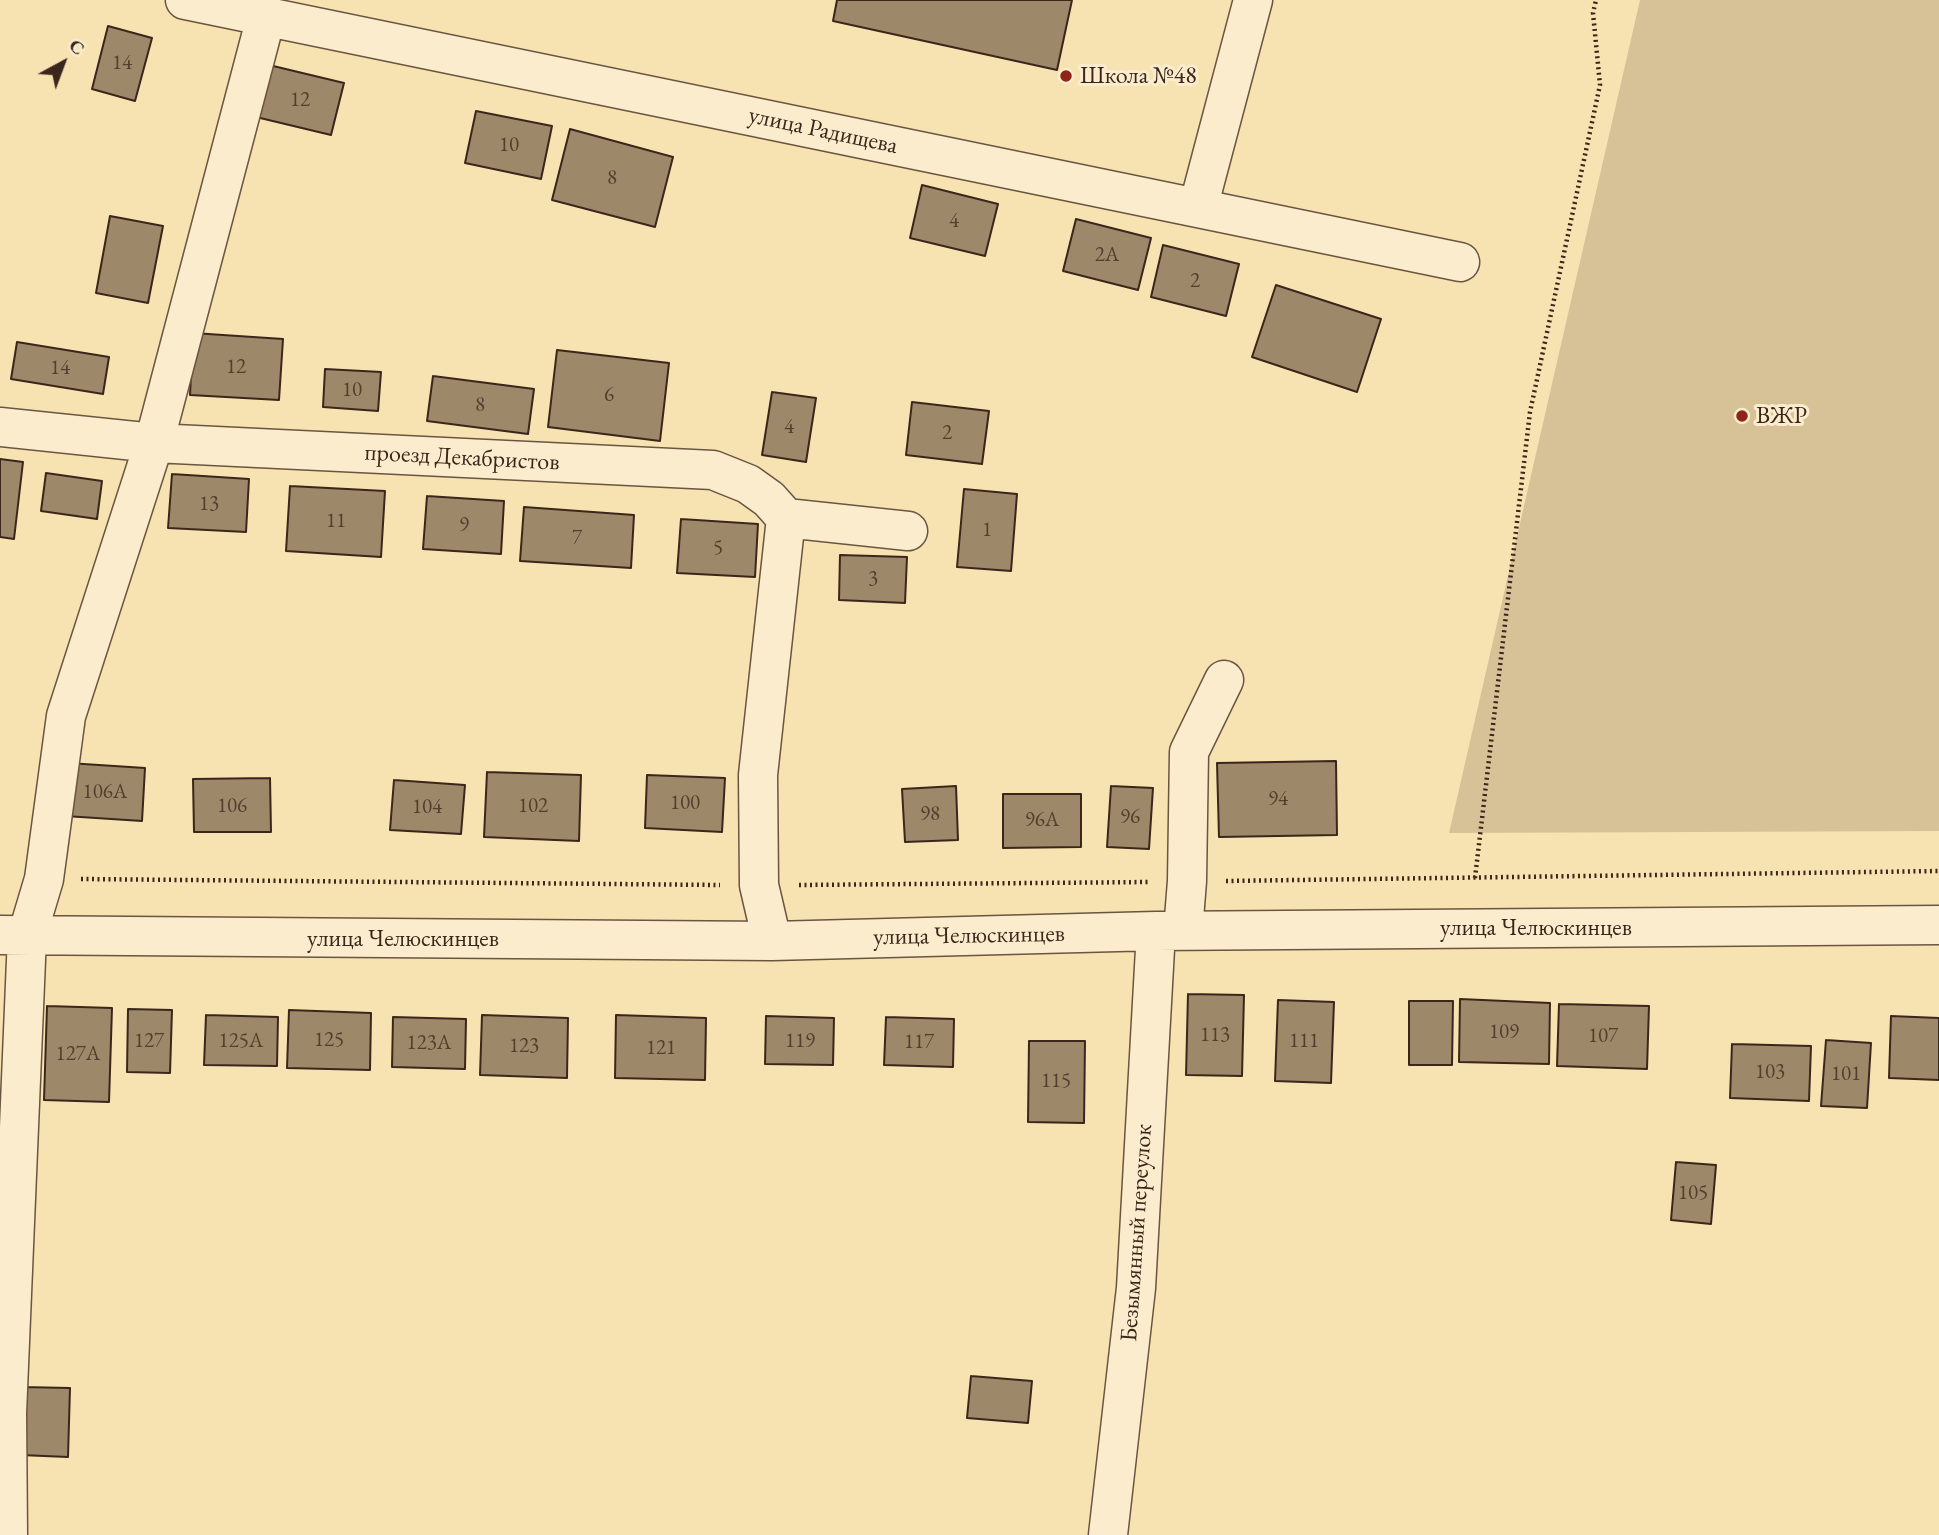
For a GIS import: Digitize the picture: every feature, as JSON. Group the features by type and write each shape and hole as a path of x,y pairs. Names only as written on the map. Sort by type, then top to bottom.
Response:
{"street":[{"name":"улица Радищева","path":"186,0 1460,262"},
{"path":"1198,208 1253,0"},
{"path":"8,1535 13,936 44,878 66,716 153,443 266,16"},
{"name":"проезд Декабристов","path":"0,427 153,443 713,470 748,484 769,499 786,519"},
{"path":"772,941 759,886 758,775 786,519 908,531"},
{"name":"Безымянный переулок","path":"1108,1535 1136,1288 1170,931 1187,881 1189,752 1224,680"},
{"name":"улица Челюскинцев","path":"13,936 772,941 1170,931 1939,925"}],"path":[{"path":"1475,878 1530,412 1600,85 1593,13 1595,0"},
{"path":"44,878 759,886 1939,871"}],"shaded area":[{"name":"ВЖР","path":"1640,0 1939,0 1939,831 1449,833"}],"building":[{"path":"837,0 1072,0 1057,70 833,21"},
{"path":"108,26 152,38 135,101 92,89"},
{"path":"269,65 344,83 331,135 256,117"},
{"path":"476,111 552,126 541,179 465,163"},
{"path":"570,129 673,157 655,227 552,200"},
{"path":"922,185 998,204 985,256 910,238"},
{"path":"110,216 163,226 148,303 96,293"},
{"path":"1076,219 1151,238 1138,290 1063,271"},
{"path":"1163,245 1239,264 1226,316 1151,297"},
{"path":"1276,285 1381,319 1357,392 1252,357"},
{"path":"193,333 283,339 279,400 190,395"},
{"path":"17,342 109,357 103,394 11,379"},
{"path":"557,350 669,363 660,441 548,427"},
{"path":"325,369 381,372 378,411 323,407"},
{"path":"433,376 534,389 528,434 427,421"},
{"path":"772,392 816,398 806,462 762,455"},
{"path":"912,402 989,411 982,464 906,455"},
{"path":"0,459 23,462 14,539 0,537"},
{"path":"46,473 102,481 97,519 41,511"},
{"path":"172,474 249,479 246,532 168,528"},
{"path":"290,486 385,491 381,557 286,551"},
{"path":"964,489 1017,494 1011,571 957,567"},
{"path":"427,496 504,501 501,554 423,549"},
{"path":"524,507 634,515 631,568 520,561"},
{"path":"681,519 758,524 755,577 677,573"},
{"path":"840,555 907,557 905,603 839,600"},
{"path":"1336,761 1337,835 1219,837 1217,763"},
{"path":"68,763 145,768 142,821 65,816"},
{"path":"487,772 581,775 579,841 484,837"},
{"path":"647,775 725,778 722,832 645,828"},
{"path":"270,778 271,832 194,832 193,779"},
{"path":"394,780 465,785 461,834 390,830"},
{"path":"956,786 958,840 905,842 902,789"},
{"path":"1111,786 1153,788 1149,849 1107,847"},
{"path":"1003,794 1081,794 1081,847 1003,848"},
{"path":"1188,994 1244,995 1242,1076 1186,1075"},
{"path":"1460,999 1550,1003 1549,1064 1459,1062"},
{"path":"1278,1000 1334,1002 1331,1083 1275,1081"},
{"path":"1409,1001 1453,1001 1452,1065 1409,1065"},
{"path":"1559,1004 1649,1006 1647,1069 1557,1066"},
{"path":"47,1006 112,1008 109,1102 44,1100"},
{"path":"128,1009 172,1010 170,1073 127,1072"},
{"path":"289,1010 371,1013 370,1070 287,1068"},
{"path":"206,1015 278,1017 277,1066 204,1065"},
{"path":"482,1015 568,1018 567,1078 480,1075"},
{"path":"616,1015 706,1018 705,1080 615,1078"},
{"path":"766,1016 834,1018 833,1065 765,1064"},
{"path":"1891,1016 1939,1018 1939,1080 1889,1078"},
{"path":"393,1017 466,1019 465,1069 392,1067"},
{"path":"886,1017 954,1019 953,1067 884,1065"},
{"path":"1826,1040 1871,1043 1867,1108 1821,1106"},
{"path":"1029,1041 1085,1041 1084,1123 1028,1122"},
{"path":"1732,1044 1811,1046 1809,1101 1730,1098"},
{"path":"1676,1162 1716,1165 1711,1224 1671,1220"},
{"path":"971,1376 1032,1381 1028,1423 967,1418"},
{"path":"22,1387 70,1388 68,1457 20,1455"}],"place":[{"name":"Школа №48","path":"1066,76"},
{"name":"ВЖР","path":"1742,416"}]}
